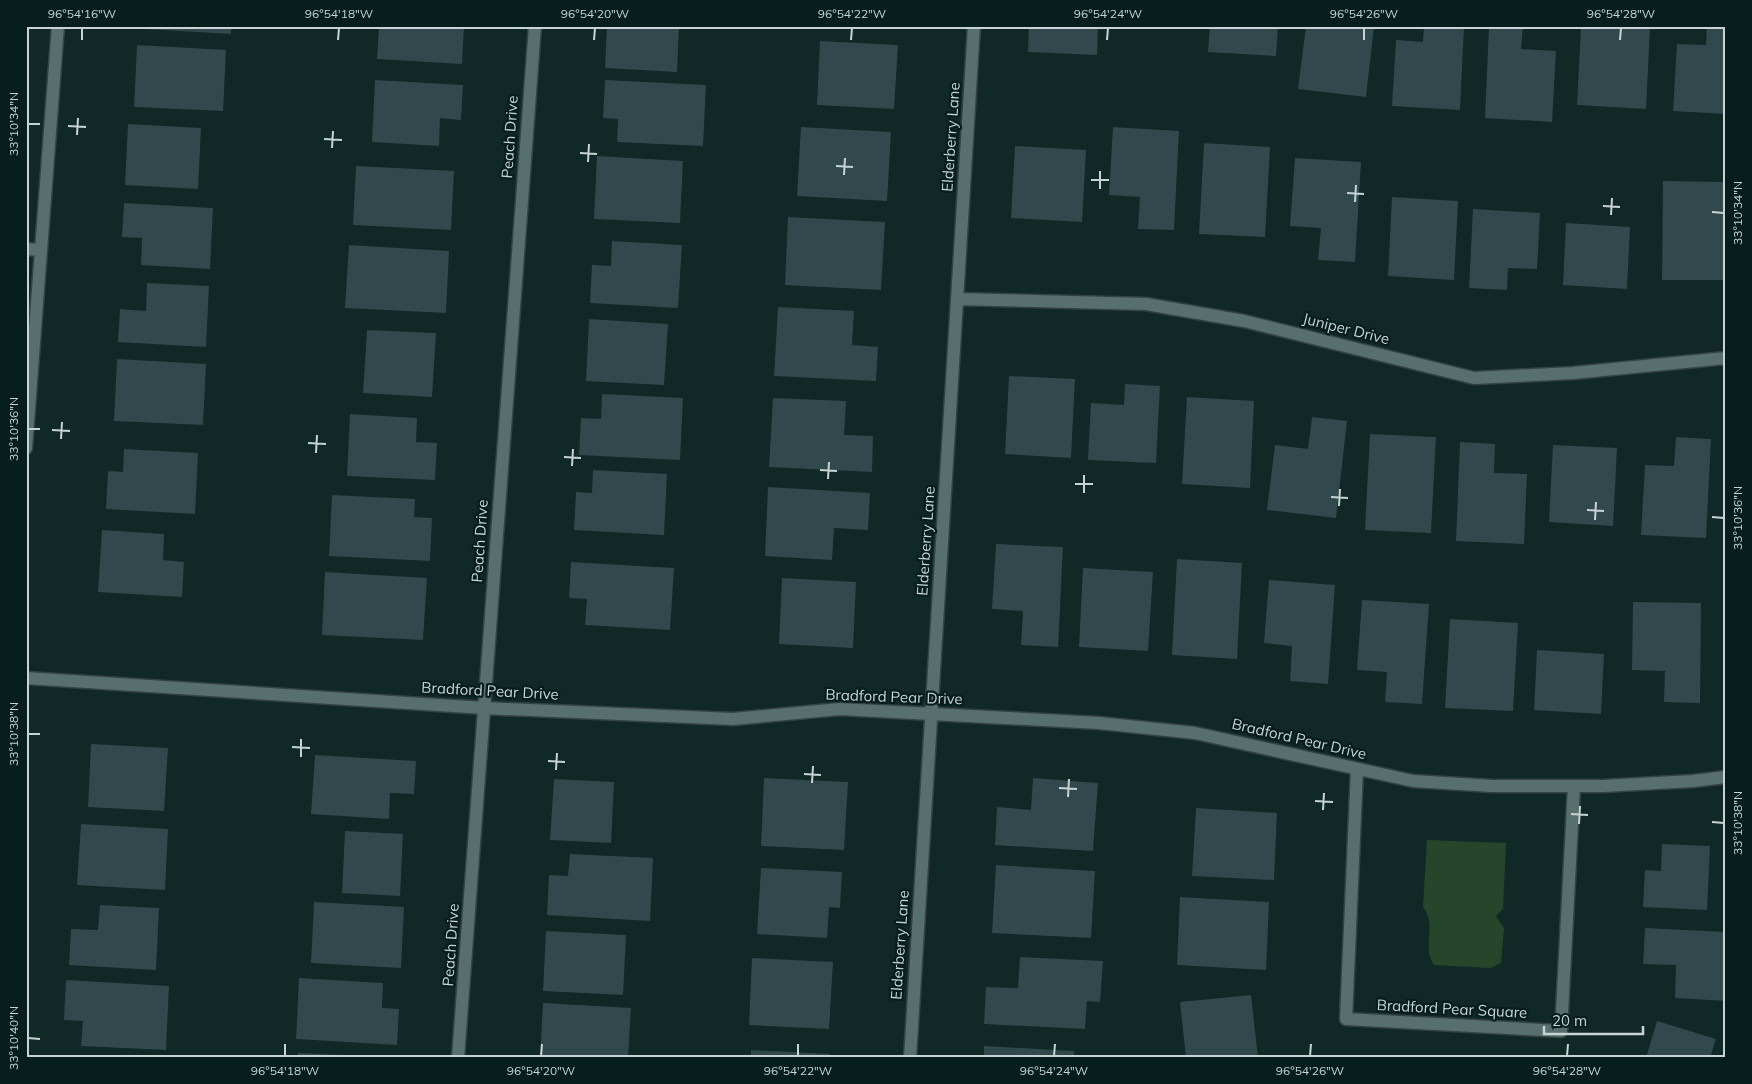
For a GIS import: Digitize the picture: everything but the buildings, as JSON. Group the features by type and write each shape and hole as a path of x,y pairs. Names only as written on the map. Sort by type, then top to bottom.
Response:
{"street":[{"path":"26,448 58,26"},
{"name":"Peach Drive","path":"458,1058 535,26"},
{"name":"Elderberry Lane","path":"910,1058 974,26"},
{"path":"26,249 41,250"},
{"name":"Juniper Drive","path":"957,299 1146,304 1244,321 1474,378 1573,373 1726,358"},
{"name":"Bradford Pear Drive","path":"26,678 484,708 733,719 840,709 1099,723 1195,733 1413,781 1492,786 1603,786 1693,781 1726,777"},
{"name":"Bradford Pear Square","path":"1357,769 1346,1019 1561,1031 1574,786"}],"green space":[{"path":"1427,840 1506,843 1503,909 1496,916 1504,928 1501,963 1491,968 1434,965 1429,951 1429,921 1423,907"}]}
